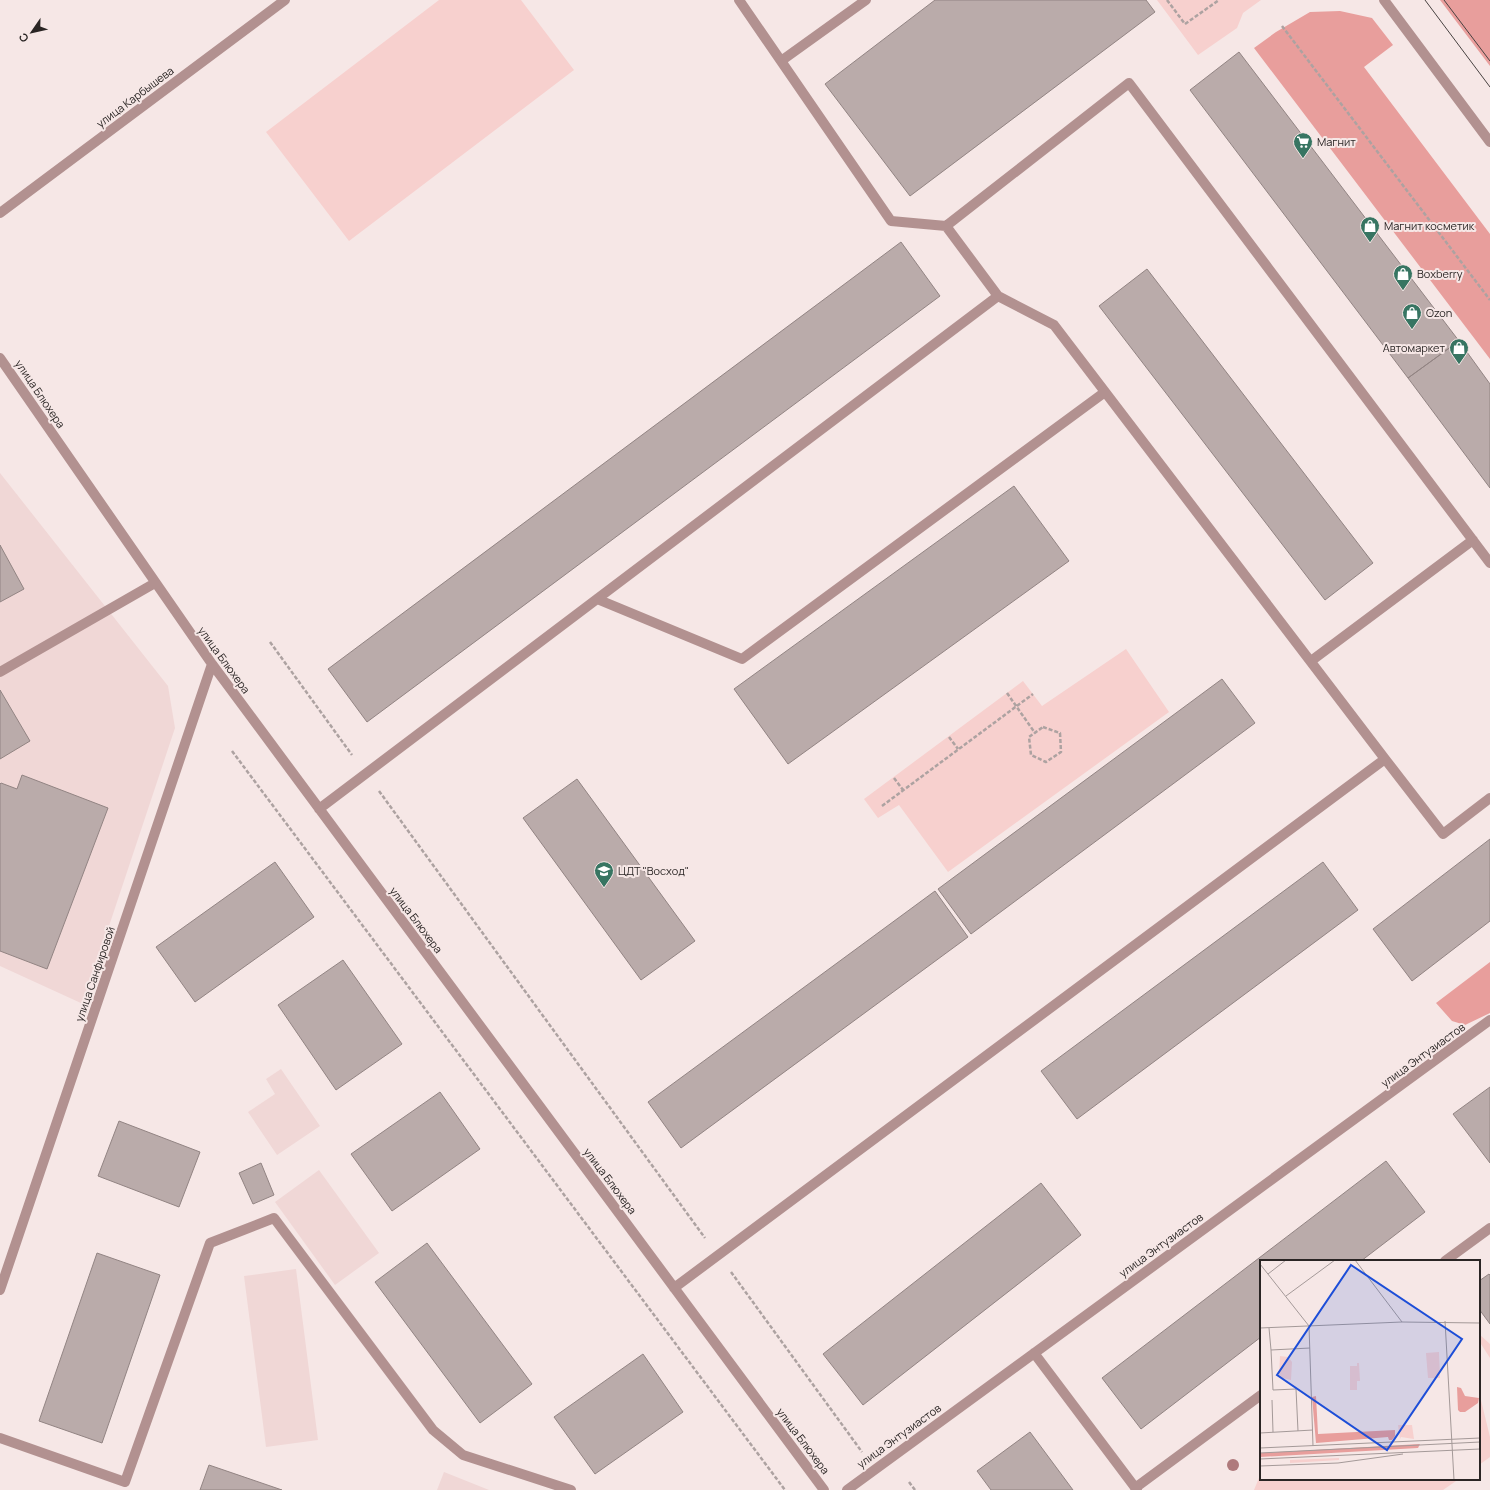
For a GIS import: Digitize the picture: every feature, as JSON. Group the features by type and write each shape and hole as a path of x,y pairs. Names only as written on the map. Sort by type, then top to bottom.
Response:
{"street":[{"name":"улица Карбышева","path":"0,213 285,0"},
{"path":"739,0 891,221 946,226 1129,83 1490,563"},
{"path":"782,62 866,0"},
{"path":"1384,0 1490,142"},
{"path":"946,226 998,296 1054,325 1443,834 1490,798"},
{"path":"319,809 998,296"},
{"name":"улица Блюхера","path":"0,358 212,664 824,1490"},
{"path":"597,599 742,659 1105,392"},
{"path":"1311,662 1473,540"},
{"path":"0,672 155,583"},
{"name":"улица Санфировой","path":"0,1290 212,664"},
{"path":"674,1288 1385,759"},
{"name":"улица Энтузиастов","path":"847,1490 1490,1020"},
{"path":"0,1438 125,1482 210,1243 274,1218 433,1430 463,1455 572,1490"},
{"path":"1446,1260 1490,1228"},
{"path":"1034,1353 1136,1489 1260,1396"}],"path":[{"path":"1167,0 1185,24 1219,0"},
{"path":"1282,26 1490,300"},
{"path":"270,642 863,1453"},
{"path":"1007,693 1035,733"},
{"path":"882,806 1033,694"},
{"path":"1043,727 1060,733 1061,752 1046,762 1031,755 1029,737 1035,733 1043,727"},
{"path":"949,736 958,749"},
{"path":"232,751 785,1490"},
{"path":"894,778 904,790"},
{"path":"909,1482 915,1490"}],"shaded area":[{"path":"439,0 521,0 574,70 349,241 266,132"},
{"path":"1157,0 1261,0 1243,13 1237,28 1198,55"},
{"path":"1440,0 1490,0 1490,66"},
{"path":"1340,11 1372,18 1393,45 1364,67 1490,234 1490,359 1254,48 1276,32 1310,12"},
{"path":"0,473 168,686 175,728 83,1004 0,966"},
{"path":"1126,649 1169,712 948,872 899,805 878,818 864,799 1023,681 1042,706"},
{"path":"1490,962 1490,1013 1465,1025 1452,1021 1436,1003"},
{"path":"281,1069 320,1126 277,1155 248,1112 275,1094 266,1079"},
{"path":"319,1170 379,1253 335,1285 275,1202"},
{"path":"296,1269 318,1440 266,1447 244,1276"},
{"path":"1480,1335 1490,1344 1490,1358 1480,1343"},
{"path":"1480,1396 1490,1437 1490,1457 1480,1464"},
{"path":"444,1472 489,1490 437,1490"},
{"path":"1260,1475 1260,1480 1458,1480 1443,1490 1254,1490"}],"building":[{"path":"935,0 1146,0 1155,12 910,196 825,84"},
{"path":"1239,52 1459,341 1408,378 1190,90"},
{"path":"901,242 940,296 367,722 328,669"},
{"path":"1147,269 1373,563 1325,600 1099,306"},
{"path":"1459,341 1490,384 1490,488 1408,378"},
{"path":"1014,486 1069,561 788,764 734,689"},
{"path":"0,545 24,589 0,602"},
{"path":"1222,679 1255,723 971,934 938,889"},
{"path":"0,690 30,741 0,759"},
{"path":"22,775 108,808 47,969 0,951 0,784 1,783 17,789"},
{"path":"577,779 695,941 641,980 523,818"},
{"path":"1490,839 1490,921 1412,981 1373,929"},
{"path":"275,862 314,917 195,1002 156,947"},
{"path":"1323,862 1358,910 1077,1119 1041,1071"},
{"path":"935,891 968,937 681,1148 648,1102"},
{"path":"343,960 402,1044 336,1090 278,1005"},
{"path":"1490,1087 1490,1163 1453,1114"},
{"path":"440,1092 480,1149 392,1211 351,1154"},
{"path":"119,1121 200,1152 179,1207 98,1176"},
{"path":"1386,1161 1425,1212 1362,1260 1260,1260 1260,1338 1141,1429 1102,1378"},
{"path":"261,1163 274,1195 253,1204 239,1173"},
{"path":"1041,1183 1081,1235 863,1405 823,1354"},
{"path":"427,1243 532,1384 480,1423 375,1282"},
{"path":"97,1253 160,1275 102,1443 39,1421"},
{"path":"1489,1274 1490,1275 1490,1324 1480,1310 1480,1280"},
{"path":"643,1354 683,1412 595,1474 554,1417"},
{"path":"1030,1432 1073,1490 991,1490 977,1471"},
{"path":"209,1465 282,1490 200,1490"}],"tram line":[{"path":"1425,0 1490,87"},
{"path":"1444,0 1490,61"}],"place":[{"name":"Магнит","path":"1303,159"},
{"name":"Магнит косметик","path":"1370,243"},
{"name":"Boxberry","path":"1403,291"},
{"name":"Ozon","path":"1412,330"},
{"name":"Автомаркет","path":"1459,365"},
{"name":"ЦДТ \"Восход\"","path":"604,888"}]}
